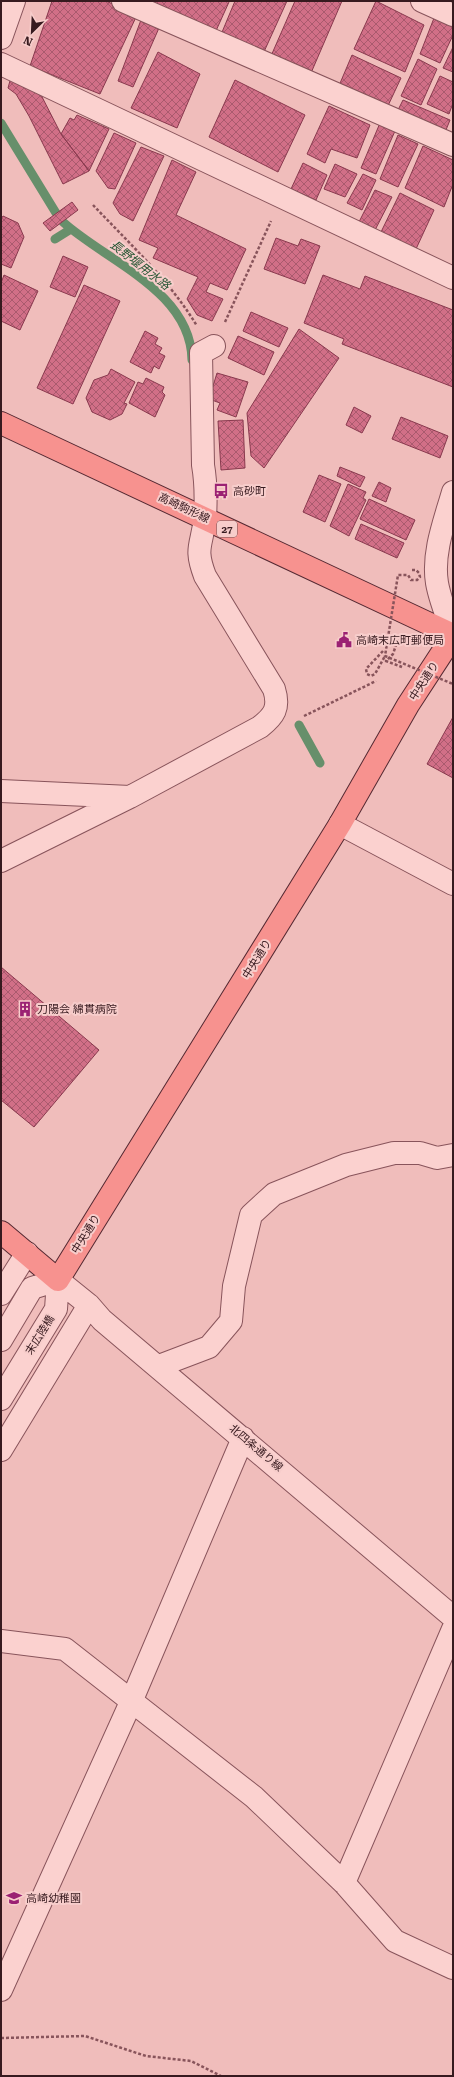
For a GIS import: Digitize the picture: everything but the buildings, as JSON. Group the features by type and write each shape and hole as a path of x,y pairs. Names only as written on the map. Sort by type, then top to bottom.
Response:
{"main road":[{"name":"高崎駒形線","path":"1,424 453,634"},
{"name":"中央通り","path":"58,1280 340,824 408,705 453,634"},
{"path":"1,1232 58,1280"}],"street":[{"path":"1,38 14,1"},
{"path":"123,1 453,145"},
{"path":"422,1 453,15"},
{"path":"1,64 453,278"},
{"path":"1,861 130,797 260,727 269,720 275,710 278,700 274,689 205,576 200,563 198,551 205,518 202,353 214,346"},
{"path":"453,492 440,538 436,566 437,583 453,634"},
{"path":"1,791 130,797"},
{"path":"340,824 453,884"},
{"path":"159,1366 209,1347 231,1321 234,1286 251,1215 274,1194 346,1165 394,1153 420,1154 437,1158 453,1156"},
{"path":"1,1294 27,1253"},
{"path":"1,1340 32,1288 58,1280"},
{"name":"北四条通り線","path":"58,1280 89,1305 102,1320 159,1366 453,1617"},
{"name":"末広陸橋","path":"1,1399 56,1309 58,1280"},
{"path":"1,1450 89,1305"},
{"path":"1,1990 131,1702 243,1438"},
{"path":"344,1882 453,1629"},
{"path":"1,1641 65,1649 254,1797 344,1882 395,1941 453,1968"}],"path":[{"path":"93,205 158,274 190,315 204,339 214,346 282,197"},
{"path":"383,651 366,668 367,674 371,676 375,674 385,656 398,576 408,574 411,580 418,580 420,577 419,573 416,570 412,570"},
{"path":"385,656 453,684"},
{"path":"304,716 376,681"},
{"path":"1,2038 85,2036 146,2056 191,2061 222,2076"}],"waterway":[{"name":"長野堰用水路","path":"1,123 56,213"},
{"name":"長野堰用水路","path":"63,222 143,280 162,296 177,315 188,336 192,360"},
{"path":"55,239 71,229"},
{"name":"長野堰用水路","path":"299,725 320,763"}],"place":[{"name":"高砂町","path":"221,491"},
{"name":"高崎末広町郵便局","path":"344,640"},
{"name":"刀陽会 綿貫病院","path":"25,1009"},
{"name":"高崎幼稚園","path":"14,1898"}]}
